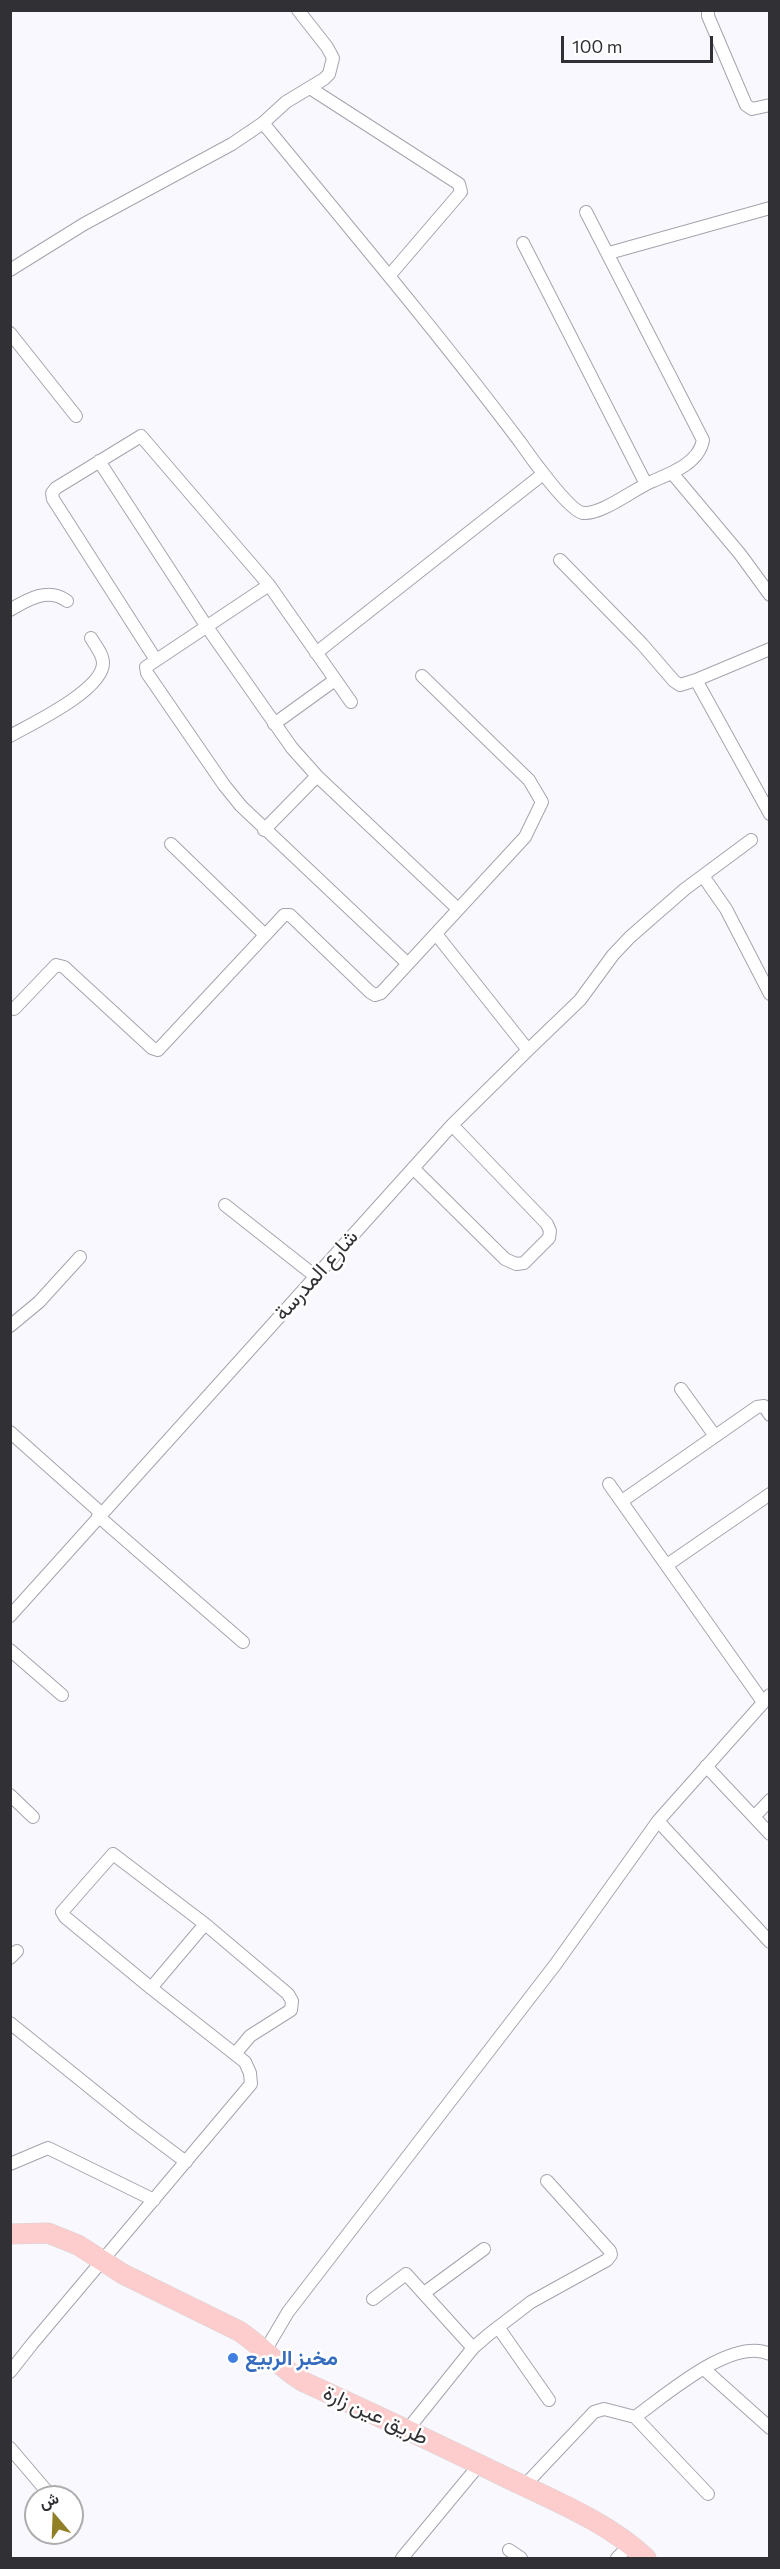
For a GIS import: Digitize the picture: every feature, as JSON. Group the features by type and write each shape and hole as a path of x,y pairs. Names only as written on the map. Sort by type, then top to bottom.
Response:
{"main road":[{"name":"طريق عين زارة","path":"10,2234 48,2233 78,2245 123,2274 239,2331 265,2351 276,2363 304,2382 408,2429 569,2507 631,2544 646,2559"}],"street":[{"path":"10,270 84,225 232,144 263,123 286,102 329,74 333,58 298,10"},
{"path":"708,10 708,16 746,105 752,109 770,105"},
{"path":"310,88 459,184 461,188 461,192 388,276"},
{"path":"263,123 491,404 543,474 575,509 583,513 602,508 672,473 696,457 702,450 703,440 586,212"},
{"path":"609,253 770,208"},
{"path":"523,243 646,484"},
{"path":"10,333 76,416"},
{"path":"156,660 53,499 52,493 56,488 134,438 141,436 269,585 351,702"},
{"path":"99,461 207,627 274,724 317,776 458,909"},
{"path":"672,473 740,554 770,595"},
{"path":"316,653 543,474"},
{"path":"560,560 642,644 674,681 680,684 696,680 770,649"},
{"path":"269,585 146,667 150,679 224,785 264,830 407,963"},
{"path":"10,610 23,602 49,594 59,594 67,601"},
{"path":"10,736 76,697 97,678 103,669 104,659 91,638"},
{"path":"14,1009 57,965 64,967 152,1048 158,1050 277,919 284,915 290,915 375,995 381,993 525,837 542,802 529,780 422,676"},
{"path":"274,724 335,680"},
{"path":"696,680 770,814"},
{"path":"264,830 317,776"},
{"name":"شارع المدرسة","path":"10,1616 99,1515 198,1410 315,1276 452,1125 580,1000 613,955 630,937 685,889 751,840"},
{"path":"171,844 264,934"},
{"path":"703,876 726,909 770,994"},
{"path":"436,934 528,1050"},
{"path":"413,1168 505,1258 516,1264 524,1263 549,1238 550,1231 547,1224 452,1125"},
{"path":"225,1205 315,1276"},
{"path":"10,1326 39,1302 81,1257"},
{"path":"681,1389 715,1436"},
{"path":"622,1501 757,1407 764,1406 770,1415"},
{"path":"10,1432 99,1515 243,1642"},
{"path":"265,2351 288,2312 555,1965 658,1821 766,1698 609,1484"},
{"path":"667,1565 770,1494"},
{"path":"10,1650 62,1695"},
{"path":"706,1766 770,1834"},
{"path":"10,1795 33,1817"},
{"path":"754,1817 770,1800"},
{"path":"658,1821 770,1942"},
{"path":"10,2372 251,2084 250,2073 244,2062 62,1912 113,1854 205,1924 288,1994 292,2001 291,2010 250,2036 235,2054"},
{"path":"152,1988 205,1924"},
{"path":"10,2023 186,2162"},
{"path":"10,2164 48,2148 154,2200"},
{"path":"408,2429 473,2348 531,2302 607,2260 611,2255 610,2251 547,2181"},
{"path":"424,2293 484,2249"},
{"path":"373,2299 406,2274 473,2348"},
{"path":"498,2327 549,2400"},
{"path":"635,2417 685,2380 735,2353 760,2349 770,2354"},
{"path":"704,2369 770,2428"},
{"path":"524,2486 594,2412 604,2409 635,2417 708,2494"},
{"path":"10,2448 42,2485"},
{"path":"402,2559 480,2465"},
{"path":"617,2559 631,2544"},
{"path":"508,2550 521,2559"}],"place":[{"name":"مخبز الربيع","path":"233,2358"}]}
